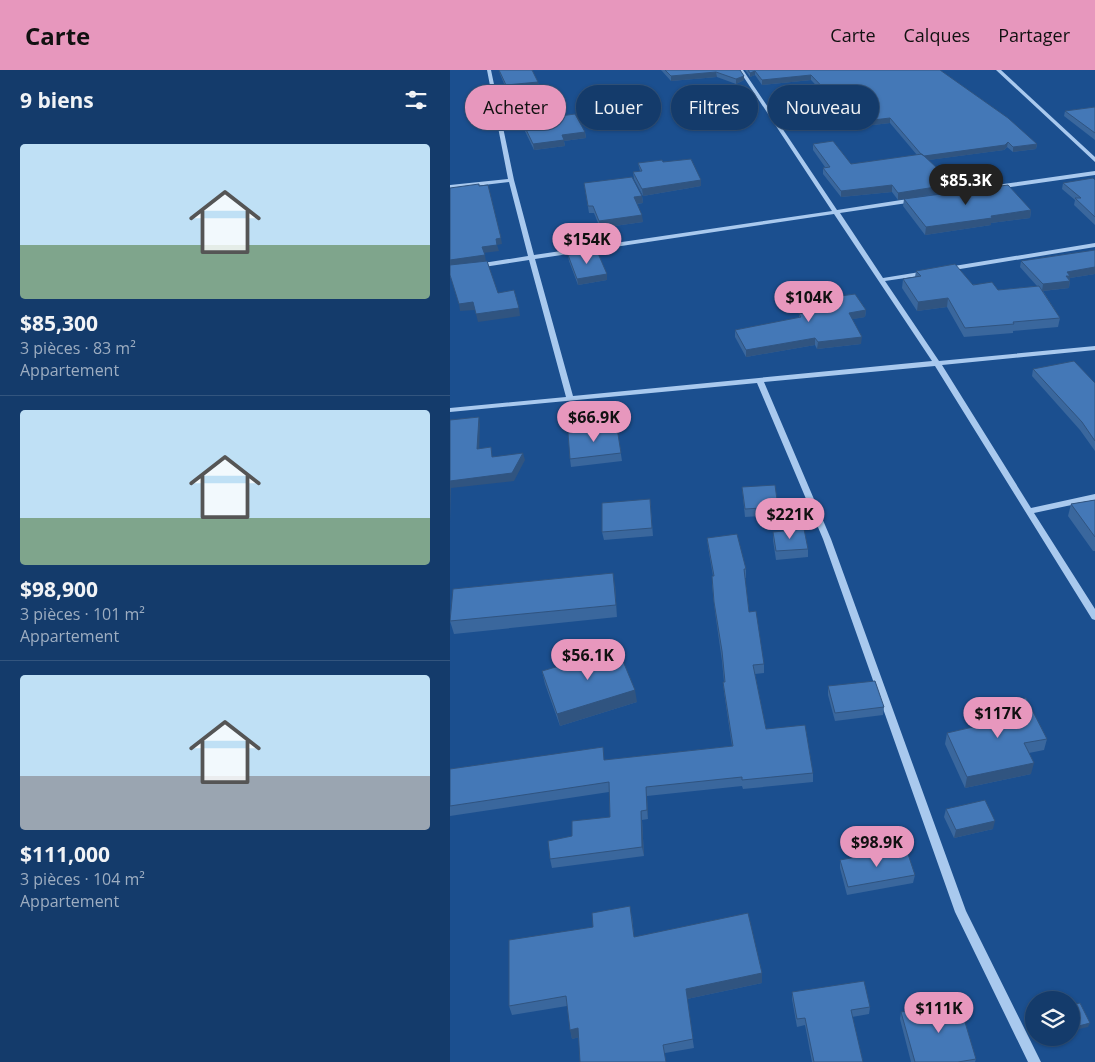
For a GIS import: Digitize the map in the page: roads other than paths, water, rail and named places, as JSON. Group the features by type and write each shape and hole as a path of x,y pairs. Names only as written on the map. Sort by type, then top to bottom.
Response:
{"street":[{"path":"489,70 511,180 570,399"},
{"path":"741,70 937,363 1095,617"},
{"path":"998,70 1095,160"},
{"path":"989,188 1095,173"},
{"path":"450,187 511,180"},
{"path":"468,267 532,259 922,198"},
{"path":"940,270 1095,245"},
{"path":"881,280 930,272"},
{"path":"450,410 1095,348"},
{"path":"760,380 827,539 961,912 1036,1062"},
{"path":"1029,511 1095,497"}]}
